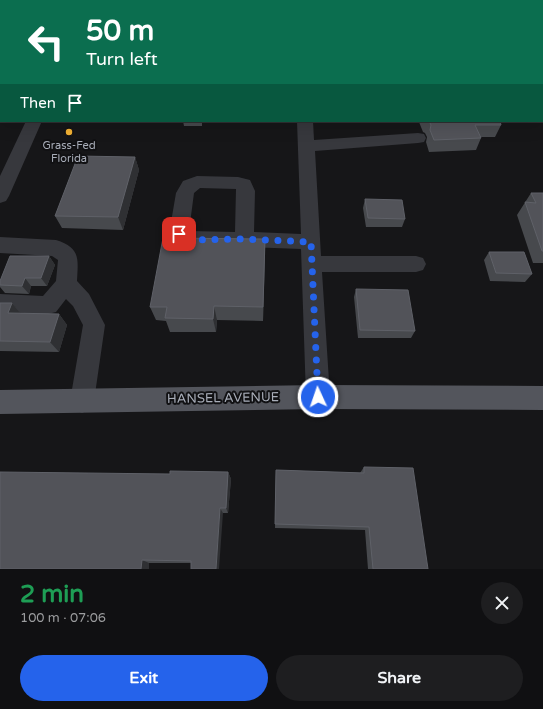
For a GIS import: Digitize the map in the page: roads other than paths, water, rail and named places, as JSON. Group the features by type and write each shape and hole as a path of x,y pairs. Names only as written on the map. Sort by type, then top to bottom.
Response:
{"main road":[{"name":"HANSEL AVENUE","path":"0,402 318,397 543,398"}],"street":[{"path":"0,196 34,122"},
{"path":"305,122 318,397"},
{"path":"306,146 418,138"},
{"path":"244,239 311,242"},
{"path":"0,245 56,248 68,257 66,284 48,305 0,304"},
{"path":"312,264 416,264"},
{"path":"66,284 81,300 94,325 82,401"}],"place":[{"name":"Grass-Fed Florida","path":"69,132"}]}
